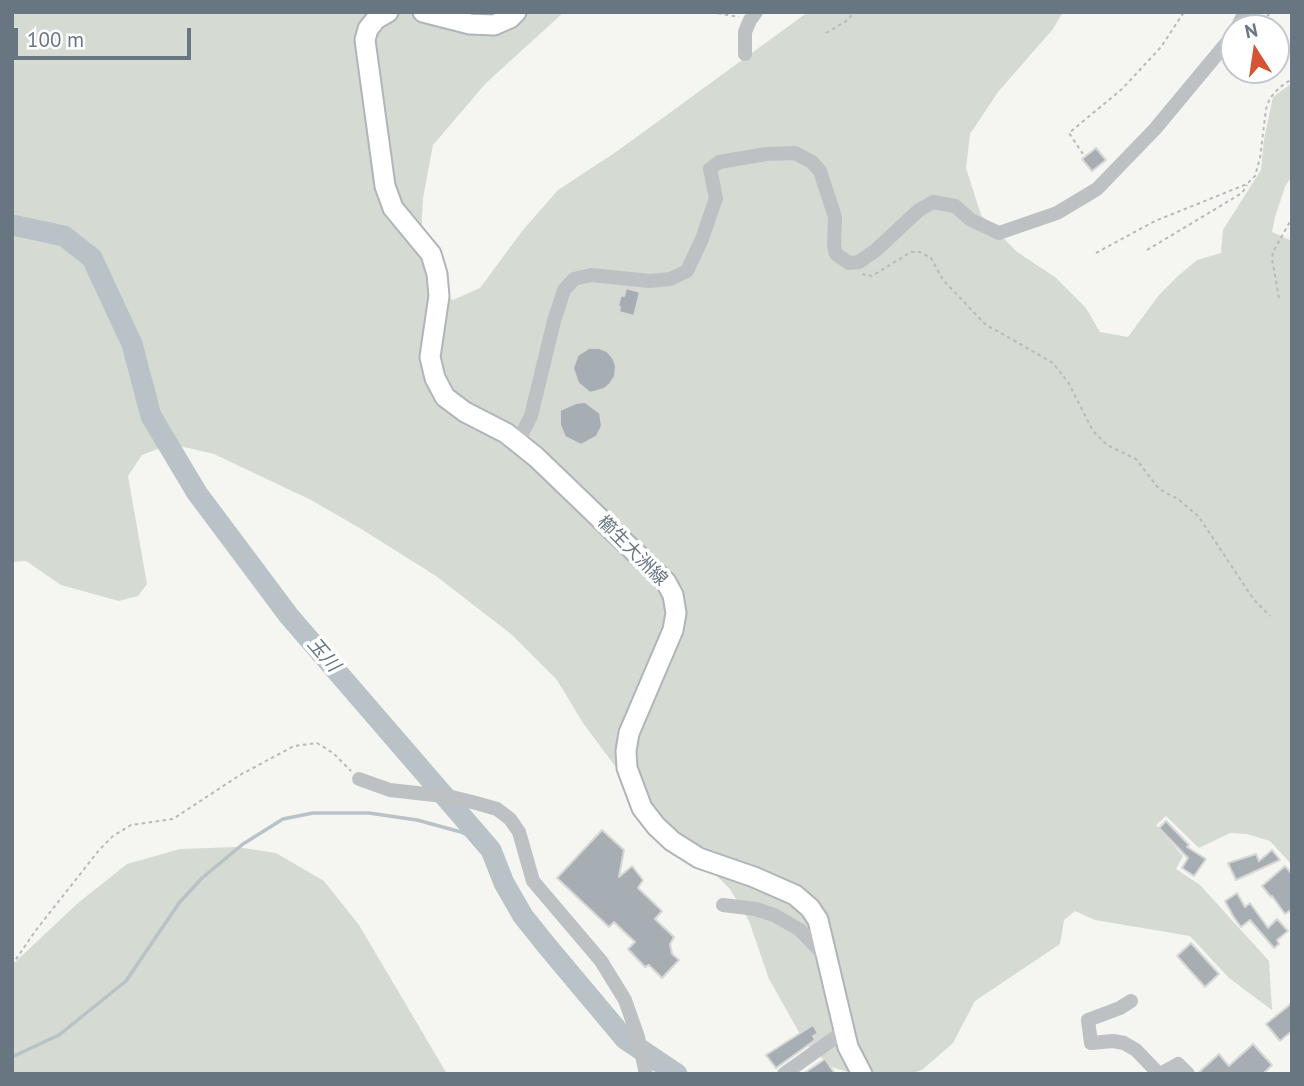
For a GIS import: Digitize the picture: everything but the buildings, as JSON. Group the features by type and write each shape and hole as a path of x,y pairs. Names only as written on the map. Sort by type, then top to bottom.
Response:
{"main road":[{"name":"櫛生大洲線","path":"388,12 376,19 368,29 365,40 385,186 393,208 431,254 438,274 439,296 430,358 435,377 445,397 465,412 518,441 666,582 673,595 676,613 673,630 629,733 626,751 627,768 642,808 672,841 699,858 795,895 810,908 818,920 843,1032 862,1074"},
{"path":"423,12 470,24 494,25 510,18 516,12"}],"street":[{"path":"745,54 744,32 753,16"},
{"path":"518,441 531,416 564,290 574,279 591,275 650,281 670,279 687,271 702,240 716,198 710,169 719,162 766,154 795,153 812,162 820,171 835,217 836,254 844,261 859,262 919,210 933,202 955,206 971,220 999,233 1057,213 1097,189 1155,130 1220,51"},
{"path":"359,779 390,790 452,797 476,803 497,809 510,819 519,831 533,881 601,961 625,1000 638,1037 646,1074"},
{"path":"723,905 756,909 774,915 800,930 827,957"},
{"path":"1131,1001 1088,1020 1091,1043 1124,1043 1136,1050 1159,1074 1178,1064 1188,1074"},
{"path":"784,1074 843,1032"}],"path":[{"path":"711,12 753,16"},
{"path":"825,33 845,22 855,12"},
{"path":"1083,154 1069,133 1122,89 1161,47 1184,12"},
{"path":"1147,250 1242,193 1255,176 1270,98 1292,79"},
{"path":"1096,253 1154,221 1247,184"},
{"path":"1279,298 1273,252 1292,218"},
{"path":"859,262 861,273 872,276 911,252 920,252 931,258 943,280 985,324 1053,363 1068,382 1093,431 1107,445 1136,459 1159,489 1178,499 1199,517 1254,600 1270,617"},
{"path":"12,965 100,849 113,836 131,825 173,819 240,775 294,746 317,743 333,753 359,779"}],"shaded area":[{"path":"12,12 564,12 486,83 433,145 423,198 420,255 432,289 453,300 480,288 523,230 558,190 616,152 808,12 1063,12 1053,29 998,92 970,134 966,168 981,215 1017,252 1055,277 1086,308 1100,332 1128,337 1159,295 1178,276 1197,260 1221,253 1223,230 1261,170 1273,97 1292,83 1292,180 1289,180 1285,187 1272,232 1292,241 1292,865 1270,841 1247,834 1230,833 1199,848 1166,816 1156,825 1183,856 1176,869 1200,885 1269,961 1272,1010 1229,978 1190,936 1095,920 1075,911 1064,920 1060,944 975,1001 953,1043 922,1070 910,1074 854,1074 832,1067 807,1045 800,1034 769,979 749,921 730,889 665,825 621,774 583,723 557,680 511,634 436,576 363,530 311,500 214,454 171,444 142,455 128,476 147,584 138,596 119,601 61,585 26,561 12,562"},
{"path":"237,847 276,853 324,881 359,925 447,1074 12,1074 12,965 78,903 127,864 180,849"}],"waterway":[{"name":"玉川","path":"12,225 64,236 92,258 132,344 151,416 197,493 289,616 491,850 504,883 523,916 547,946 625,1039 677,1074"},
{"path":"12,1057 59,1035 126,981 179,903 202,878 243,844 283,819 313,813 369,813 417,820 461,832 482,842"}]}
